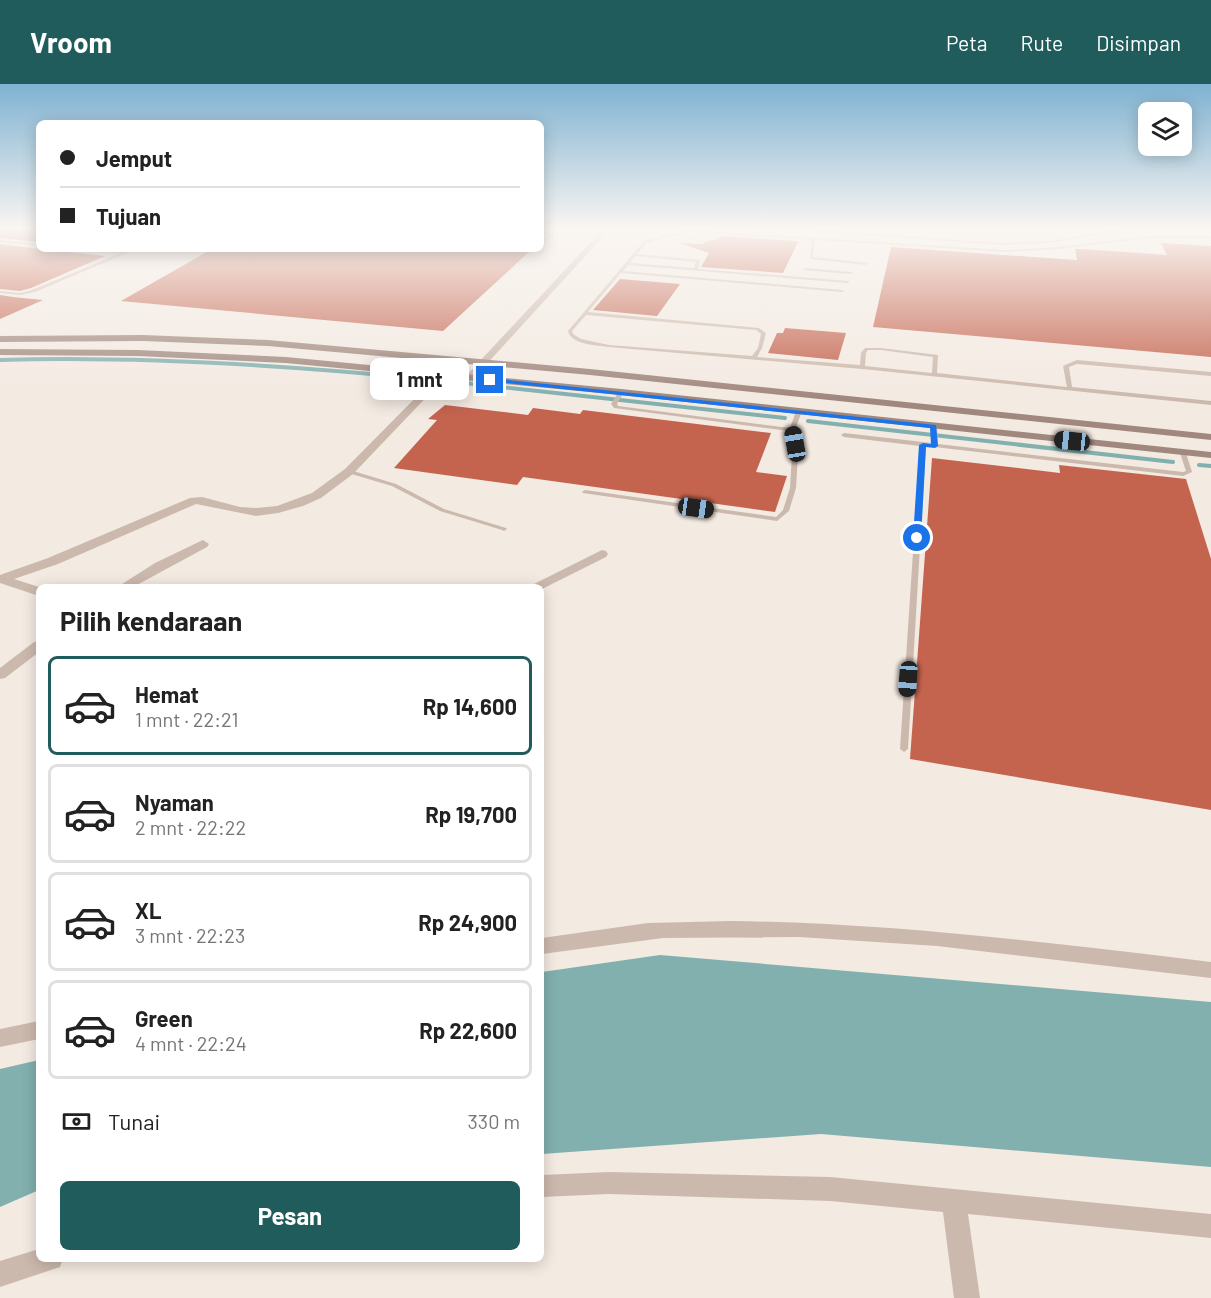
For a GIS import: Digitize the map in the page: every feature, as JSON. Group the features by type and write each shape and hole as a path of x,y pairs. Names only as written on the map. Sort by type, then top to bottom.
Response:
{"street":[{"path":"469,378 556,285"},
{"path":"0,339 132,338 249,342 613,375 1211,437"},
{"path":"0,352 222,356 469,378 618,397 799,411 934,432 1211,455"},
{"path":"2,579 53,561 194,500 207,501 243,512 281,510 312,499 350,472 440,376"},
{"path":"129,584 203,544"},
{"path":"541,584 602,554"},
{"path":"2,579 36,591"},
{"path":"0,675 36,647"},
{"path":"544,946 662,930 778,930 849,933 990,945 1211,970"},
{"path":"0,1038 36,1029"},
{"path":"544,1186 609,1184 819,1189 1211,1226"},
{"path":"954,1202 967,1298"},
{"path":"0,1274 38,1262"}],"lane":[{"path":"0,292 20,294 48,285"},
{"path":"610,285 570,331 571,335 579,340 609,346 862,367 1211,403"},
{"path":"769,285 842,291"},
{"path":"584,313 757,329 764,333 764,339 754,358"},
{"path":"862,367 864,353 867,349 919,352 936,356 934,374"},
{"path":"1070,389 1066,366 1077,362 1211,374"},
{"path":"618,397 614,406 620,408 792,430"},
{"path":"585,492 777,519 786,510 793,488 795,455 792,430 799,411"},
{"path":"934,432 935,446"},
{"path":"844,435 1187,474 1189,472 1183,453"},
{"path":"904,749 923,445"},
{"path":"350,472 394,485 442,510 504,529"}],"water":[{"path":"660,955 1211,1002 1211,1167 821,1134 544,1154 544,972"},
{"path":"36,1061 36,1191 0,1207 0,1069"}],"building":[{"path":"0,285 39,285 20,291 0,289"},
{"path":"150,285 493,285 443,331 121,301"},
{"path":"615,285 680,285 657,316 593,310"},
{"path":"883,285 1211,285 1211,357 873,327"},
{"path":"0,295 13,297 43,300 0,319"},
{"path":"785,328 846,333 838,360 768,353 777,333 783,333"},
{"path":"445,405 528,415 533,408 580,414 583,410 771,433 756,472 787,476 775,512 523,477 517,485 394,468 437,420 428,419"},
{"path":"932,458 1060,473 1059,465 1186,479 1211,559 1211,810 910,759"}],"waterway":[{"path":"0,360 107,359 213,363 426,379"},
{"path":"446,381 785,418"},
{"path":"808,421 1173,462"},
{"path":"1199,465 1211,466"}],"route":[{"path":"490,380 599,389 934,426 935,446 923,445 917,538"}]}
